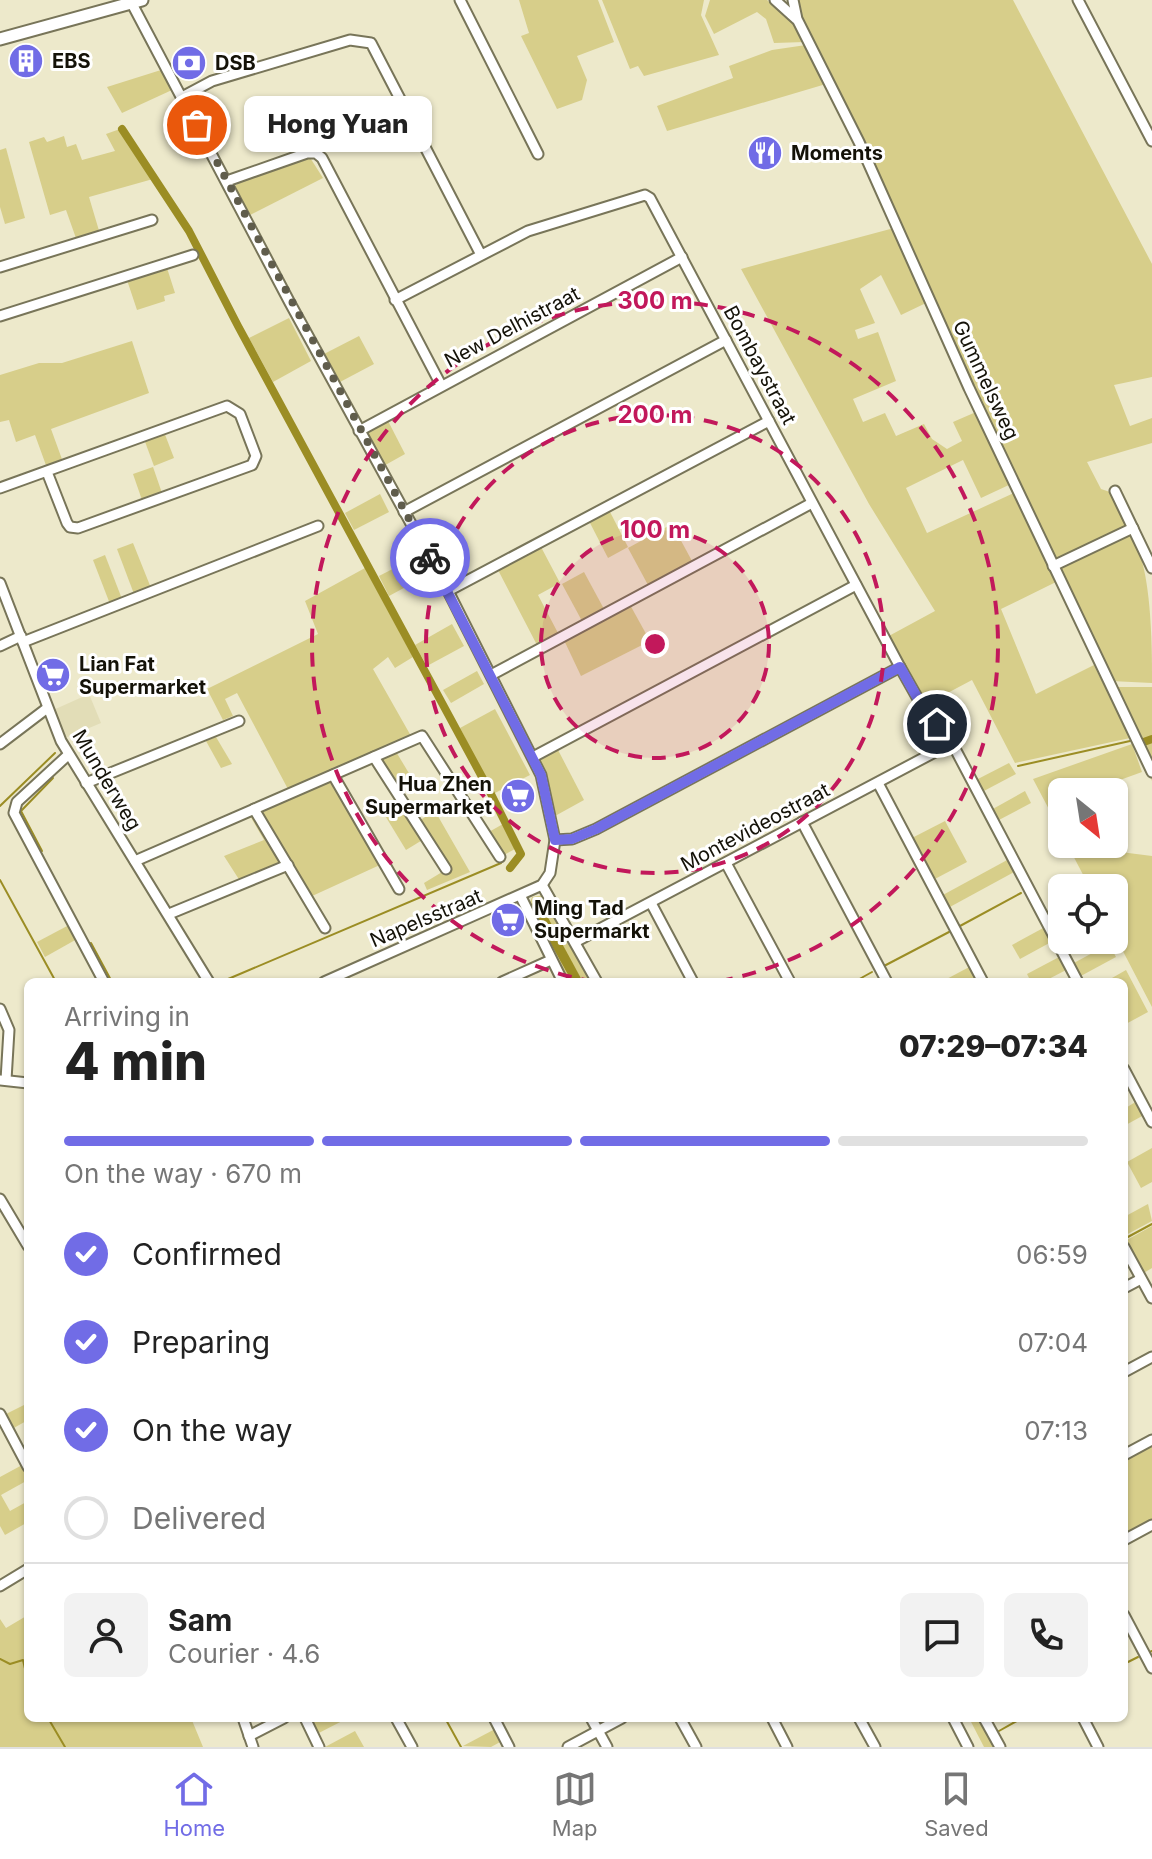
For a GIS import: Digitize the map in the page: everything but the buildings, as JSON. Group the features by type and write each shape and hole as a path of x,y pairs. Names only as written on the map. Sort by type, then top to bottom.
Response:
{"main road":[{"path":"0,39 135,1"}],"street":[{"path":"460,0 538,154"},
{"path":"775,0 797,19"},
{"name":"Gummelsweg","path":"793,0 797,19 859,142 1053,566 1152,772"},
{"path":"1078,0 1152,141"},
{"path":"135,1 182,97 359,431 448,591 533,757 547,797 555,840 555,857 542,885 595,978"},
{"path":"182,97 212,81 350,40 371,43 480,253"},
{"path":"227,181 278,162 316,153 340,190 441,385"},
{"name":"Bombaystraat","path":"395,300 480,253 528,231 645,195 654,205 900,667 922,706 952,743 1076,978"},
{"path":"0,267 152,220"},
{"path":"0,316 193,255"},
{"name":"New Delhistraat","path":"359,431 682,257"},
{"path":"404,512 726,340"},
{"path":"0,488 227,406 235,408 256,456 252,465 78,528 70,527 67,523 47,472"},
{"path":"448,591 769,421"},
{"path":"1115,491 1152,568"},
{"path":"491,675 812,503"},
{"path":"0,646 318,526"},
{"path":"1053,566 1133,528"},
{"name":"Munderweg","path":"0,583 46,709 68,755 207,978"},
{"path":"533,757 856,585"},
{"path":"555,840 572,839 596,829 900,667"},
{"path":"0,744 46,709"},
{"path":"86,783 239,721"},
{"path":"135,861 422,736 500,857"},
{"name":"Montevideostraat","path":"575,942 952,743"},
{"path":"68,755 17,802 14,813 102,978"},
{"path":"374,757 446,869"},
{"path":"333,775 399,889"},
{"path":"878,783 981,978"},
{"path":"254,809 325,928"},
{"path":"802,822 885,978"},
{"path":"726,863 788,978"},
{"path":"169,914 288,865"},
{"name":"Napelsstraat","path":"333,978 521,897 542,885"},
{"path":"521,897 561,978"},
{"path":"651,903 691,978"},
{"path":"511,978 551,960"},
{"path":"0,1009 9,1030 3,1080 24,1083"},
{"path":"1128,1077 1152,1122"},
{"path":"0,1199 24,1239"},
{"path":"1128,1255 1152,1298"},
{"path":"1128,1286 1141,1279"},
{"path":"1128,1370 1152,1357"},
{"path":"0,1414 24,1459"},
{"path":"1128,1453 1152,1440"},
{"path":"1128,1538 1152,1525"},
{"path":"0,1586 24,1571"},
{"path":"1128,1623 1152,1668"},
{"path":"244,1722 253,1747"},
{"path":"249,1736 276,1722"},
{"path":"307,1722 319,1747"},
{"path":"398,1722 412,1747"},
{"path":"496,1722 509,1747"},
{"path":"593,1722 607,1747"},
{"path":"568,1747 615,1722"},
{"path":"682,1722 696,1747"},
{"path":"774,1722 787,1747"},
{"path":"861,1722 875,1747"},
{"path":"955,1722 968,1747"},
{"path":"986,1722 1000,1747"},
{"path":"1085,1722 1098,1747"}],"shaded area":[{"path":"519,0 598,0 614,42 577,56 587,80 582,100 557,109 521,36 529,33"},
{"path":"602,0 704,0 701,15 719,55 644,76 638,66 630,69"},
{"path":"710,0 767,0 796,26 805,42 774,43 766,19 757,12 714,34 705,16"},
{"path":"798,0 1013,0 1152,264 1152,377 1114,385 1130,426 1152,418 1152,443 1087,462 1101,489 1113,493 1128,526 1054,561 802,18"},
{"path":"806,45 826,84 667,131 657,106 733,78 729,66 772,50"},
{"path":"161,70 172,90 122,113 107,87"},
{"path":"120,129 153,179 89,197 100,234 77,241 66,210 50,215 29,142 44,137 47,142 64,136 67,147 76,144 82,160 115,151 106,134"},
{"path":"6,148 25,218 5,224 0,207 0,150"},
{"path":"309,156 323,178 248,216 234,187 241,181"},
{"path":"894,228 926,303 901,315 881,275 860,289 875,323 855,330 858,339 878,332 896,381 853,399 863,422 885,413 896,436 924,424 932,439 947,449 962,441 953,422 976,412 1011,484 981,498 963,460 906,488 927,533 1016,492 1056,582 1001,609 1036,694 1094,665 1130,738 1015,763 972,680 925,705 887,637 935,611 869,504 741,269"},
{"path":"167,268 175,293 164,296 165,301 137,310 127,280"},
{"path":"289,318 311,361 273,382 249,338"},
{"path":"359,336 374,364 340,382 324,354"},
{"path":"132,341 149,393 51,429 63,462 47,468 35,435 16,442 9,420 0,422 0,375 39,363 62,363"},
{"path":"387,419 405,454 380,468 366,433"},
{"path":"164,432 174,458 154,466 144,439"},
{"path":"153,467 162,493 142,500 133,474"},
{"path":"380,494 389,512 354,530 345,513"},
{"path":"609,510 628,547 608,558 589,521"},
{"path":"672,524 692,561 648,585 628,548"},
{"path":"1127,532 1135,543 1146,579 1152,683 1111,681 1057,569"},
{"path":"133,543 151,588 134,594 117,549"},
{"path":"541,547 560,583 538,595 558,633 537,645 498,570"},
{"path":"105,555 122,599 110,604 93,560"},
{"path":"416,557 426,576 389,596 379,576"},
{"path":"365,568 413,657 395,668 388,657 373,669 411,736 289,791 237,693 225,699 233,716 223,720 207,689 318,634 305,601"},
{"path":"584,572 604,609 582,621 562,584"},
{"path":"629,603 650,641 581,676 563,638"},
{"path":"452,624 464,646 427,666 415,645"},
{"path":"477,671 484,684 451,703 443,690"},
{"path":"1152,687 1152,781 1116,689"},
{"path":"89,694 101,723 63,739 51,711"},
{"path":"495,709 530,775 493,794 460,728"},
{"path":"216,737 232,764 221,768 206,741"},
{"path":"1132,744 1142,772 1126,778 1048,778 1048,807 1033,779"},
{"path":"557,748 584,800 555,816 538,762"},
{"path":"395,750 410,775 393,785 376,759"},
{"path":"1009,763 1016,774 982,792 976,780"},
{"path":"332,780 382,864 310,897 287,861 240,881 224,856 264,840 249,814"},
{"path":"1025,791 1031,803 997,821 991,810"},
{"path":"400,799 424,839 406,850 381,809"},
{"path":"435,811 470,872 427,890 424,883 447,869 417,822"},
{"path":"945,821 967,862 933,880 910,839"},
{"path":"503,824 515,849 502,856 487,833"},
{"path":"1128,853 1152,856 1152,1007 1124,954 1128,954 1128,874 1083,874 1074,858 1128,858"},
{"path":"1009,859 1016,871 948,908 941,896"},
{"path":"544,895 591,978 581,978 536,902 532,910 570,978 564,978 528,907 532,897"},
{"path":"540,903 581,978 570,978 531,904"},
{"path":"69,925 77,939 45,957 37,942"},
{"path":"1045,927 1048,932 1048,944 1020,959 1012,945"},
{"path":"1090,954 1114,954 1116,957 1079,977 1072,964"},
{"path":"1061,956 1068,969 1051,978 1029,978 1027,974"},
{"path":"973,965 980,978 949,978"},
{"path":"1126,970 1148,1012 1128,1023 1128,978 1112,978"},
{"path":"1137,1101 1144,1115 1128,1124 1128,1107"},
{"path":"1152,1148 1152,1182 1141,1188 1128,1161"},
{"path":"1148,1204 1152,1221 1128,1234 1128,1215"},
{"path":"1152,1226 1152,1268 1142,1274 1128,1247 1128,1239"},
{"path":"24,1405 24,1422 12,1429 4,1415"},
{"path":"1152,1444 1152,1522 1128,1535 1128,1457"},
{"path":"24,1464 24,1482 1,1495 10,1511 24,1503 24,1524 5,1535 0,1526 0,1477"},
{"path":"24,1617 24,1722 193,1722 203,1747 0,1747 0,1619 6,1628"},
{"path":"313,1722 340,1722 315,1735 309,1724"},
{"path":"971,1722 982,1722 996,1747 984,1747"},
{"path":"495,1729 502,1741 491,1747 463,1746"},
{"path":"355,1731 364,1747 325,1747"}],"waterway":[{"path":"122,129 189,231 488,788 521,854 510,868"},
{"path":"1141,743 1152,739"},
{"path":"1018,766 1130,741"},
{"path":"0,806 55,753"},
{"path":"42,851 21,811 53,778"},
{"path":"230,978 501,863"},
{"path":"0,880 54,978"},
{"path":"960,926 1021,893"},
{"path":"884,966 949,932"},
{"path":"91,943 110,978"},
{"path":"861,978 872,972"},
{"path":"1128,1237 1152,1224"},
{"path":"1128,1662 1138,1657"},
{"path":"0,1659 10,1664 23,1660 24,1664"},
{"path":"50,1722 65,1747"},
{"path":"447,1722 461,1747"},
{"path":"999,1731 1015,1722"}],"way so far":[{"path":"197,125 290,303 430,558"}],"place":[{"name":"EBS","path":"26,61"},
{"name":"DSB","path":"189,63"},
{"name":"Hong Yuan","path":"197,125"},
{"name":"Moments","path":"765,153"},
{"name":"Lian Fat Supermarket","path":"53,675"},
{"name":"Hua Zhen Supermarket","path":"518,796"},
{"name":"Ming Tad Supermarkt","path":"508,920"}],"route":[{"path":"430,558 541,775 555,840 572,839 596,829 900,667 922,706 937,724"}]}
